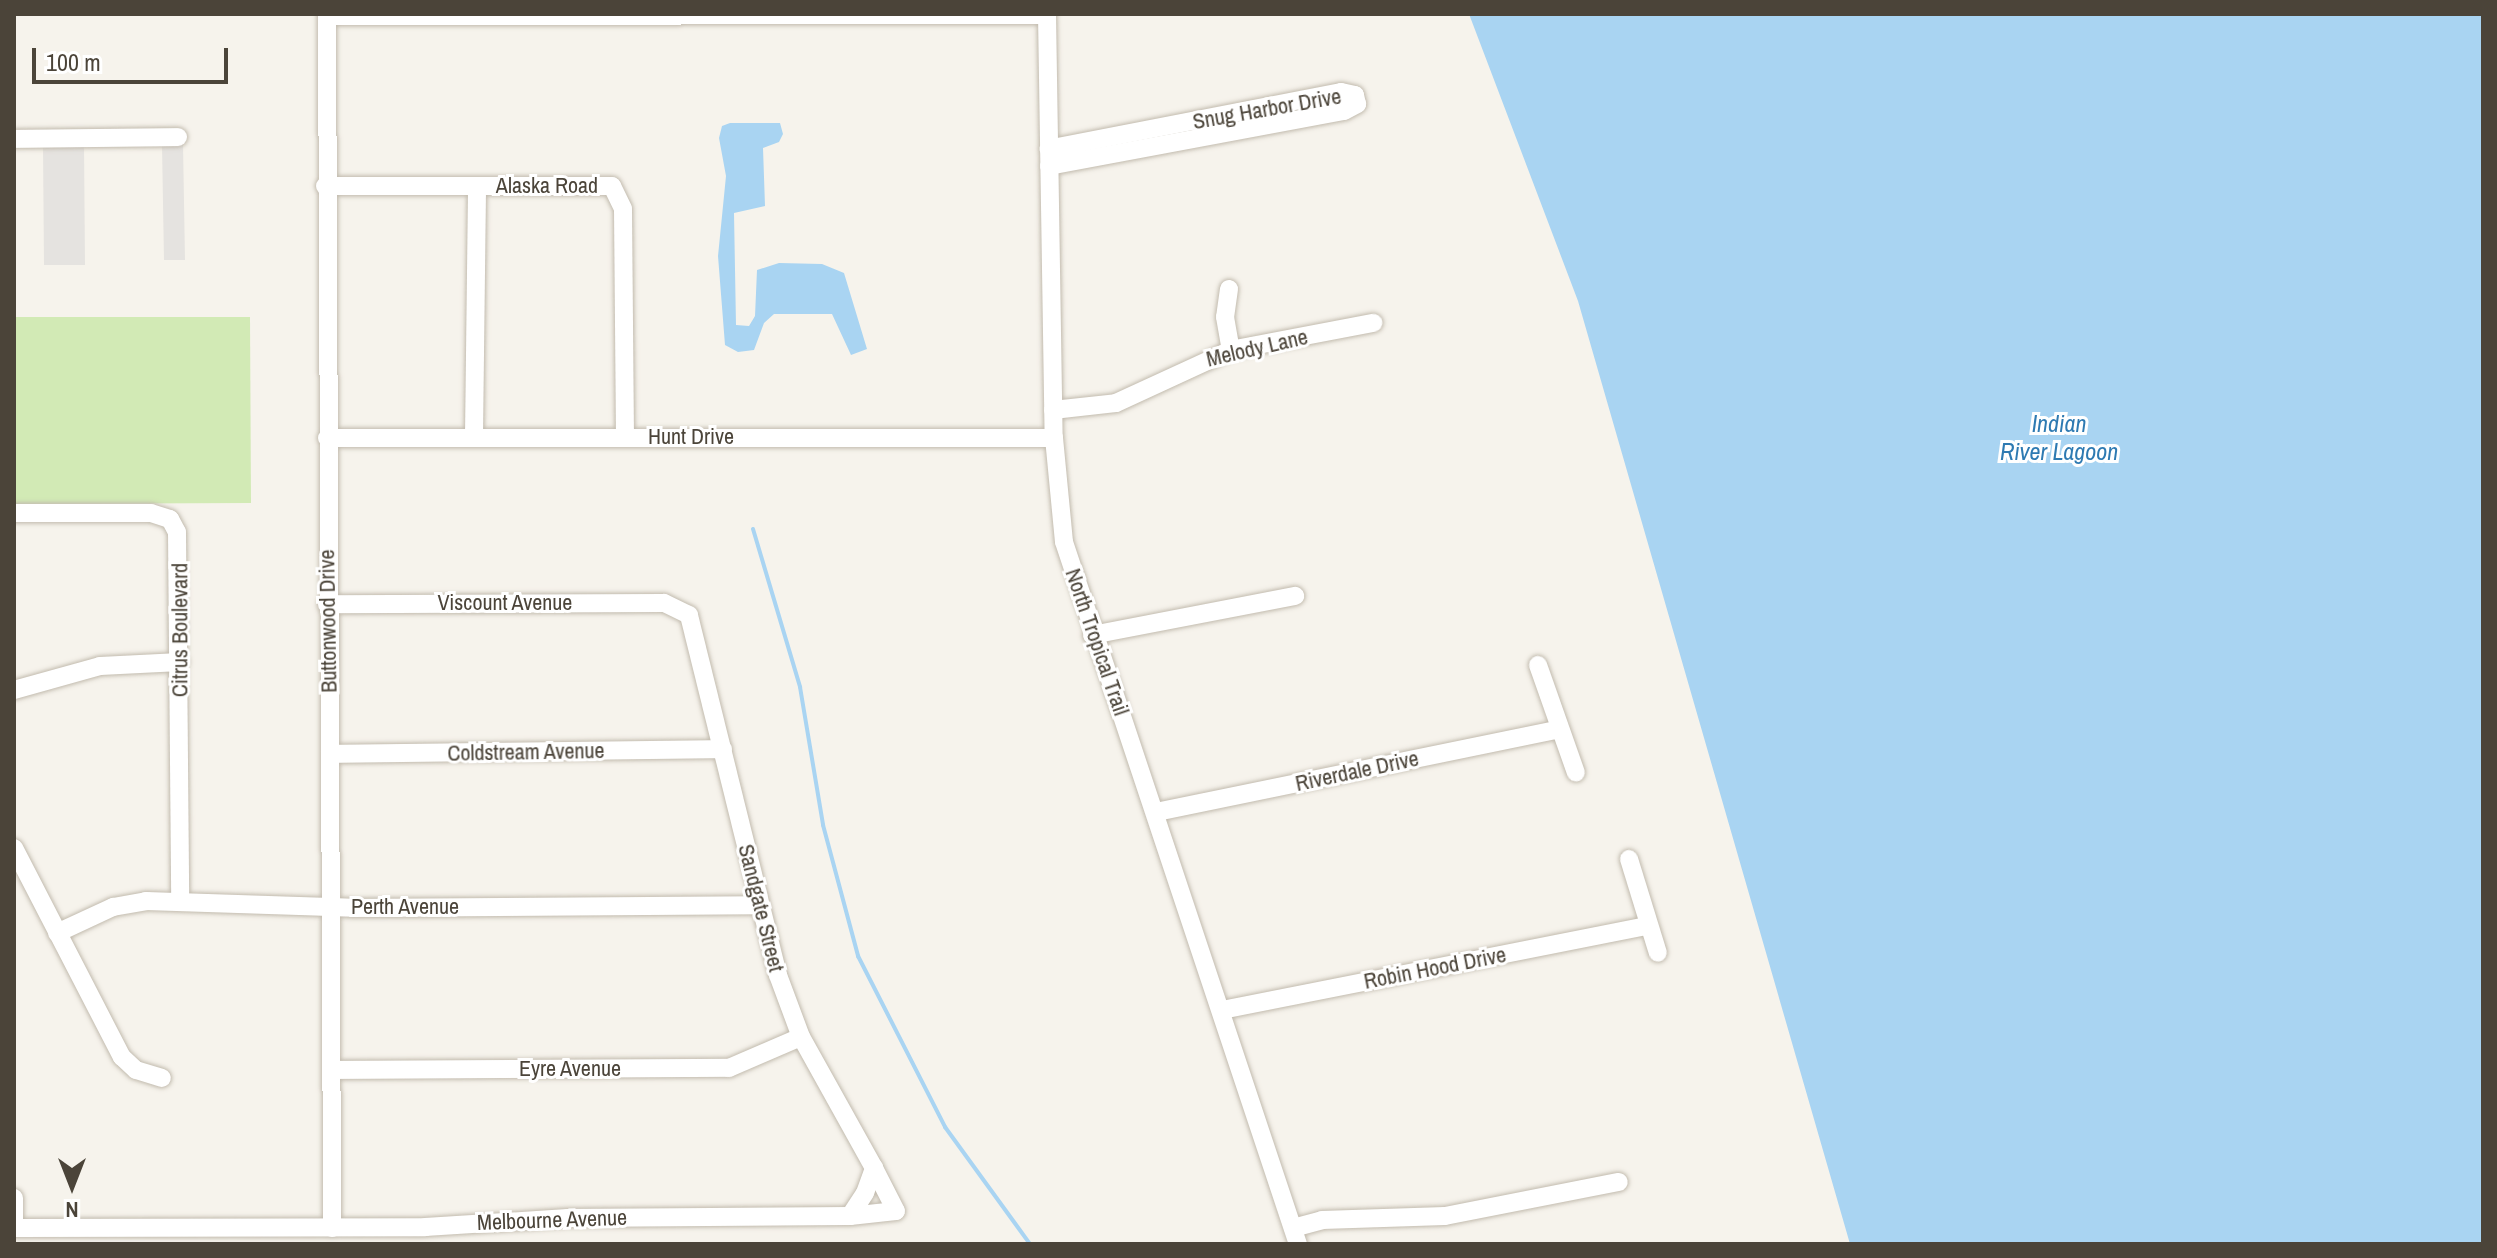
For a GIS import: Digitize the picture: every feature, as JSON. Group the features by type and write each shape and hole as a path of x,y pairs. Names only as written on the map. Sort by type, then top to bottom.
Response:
{"street":[{"path":"327,15 1047,15"},
{"name":"Buttonwood Drive","path":"327,15 325,186 332,1228"},
{"name":"North Tropical Trail","path":"1047,15 1053,410 1064,542 1092,635 1156,812 1296,1236"},
{"name":"Snug Harbor Drive","path":"1049,158 1207,128 1344,111 1357,104 1355,95 1341,92 1207,128"},
{"path":"14,139 178,137"},
{"name":"Alaska Road","path":"325,186 603,184 620,198 625,437"},
{"path":"474,436 477,186"},
{"path":"1229,289 1225,317 1231,350"},
{"name":"Melody Lane","path":"1053,410 1128,399 1185,368 1231,350 1373,323"},
{"name":"Hunt Drive","path":"327,438 1054,438"},
{"name":"Citrus Boulevard","path":"14,513 151,513 170,519 180,544 180,901"},
{"path":"1092,635 1295,596"},
{"name":"Viscount Avenue","path":"327,604 664,603 682,609"},
{"name":"Sandgate Street","path":"682,609 693,624 758,905 801,1037 874,1168"},
{"path":"14,690 100,666 180,662"},
{"path":"1538,665 1557,730 1576,773"},
{"name":"Riverdale Drive","path":"1156,812 1557,730"},
{"name":"Coldstream Avenue","path":"330,754 723,749"},
{"path":"14,848 122,1057 136,1070 162,1078"},
{"path":"1629,859 1658,953"},
{"name":"Perth Avenue","path":"57,933 113,907 180,901 329,905 758,905"},
{"name":"Robin Hood Drive","path":"1222,1010 1648,926"},
{"name":"Eyre Avenue","path":"332,1070 729,1068 801,1037"},
{"path":"850,1216 865,1193 874,1168"},
{"name":"Melbourne Avenue","path":"14,1228 168,1236 568,1218 850,1216 896,1211 874,1168"},
{"path":"1296,1236 1322,1220 1445,1216 1619,1182"},
{"path":"14,1198 14,1228"}],"green space":[{"path":"14,317 250,317 251,503 14,504"}],"shaded area":[{"path":"183,144 185,260 164,260 162,145"},
{"path":"84,145 85,265 44,265 43,146"}],"water":[{"name":"Indian River Lagoon","path":"1469,14 2483,14 2483,1244 1850,1244 1578,301"},
{"path":"730,123 780,123 783,134 779,142 763,148 765,206 734,213 736,325 749,326 755,316 757,270 779,263 822,264 844,273 867,349 851,355 832,314 774,314 764,323 754,350 738,352 725,345 718,256 726,176 719,138 722,126"}],"waterway":[{"path":"753,529 800,687 823,825 858,956 945,1127 1030,1244"}]}
